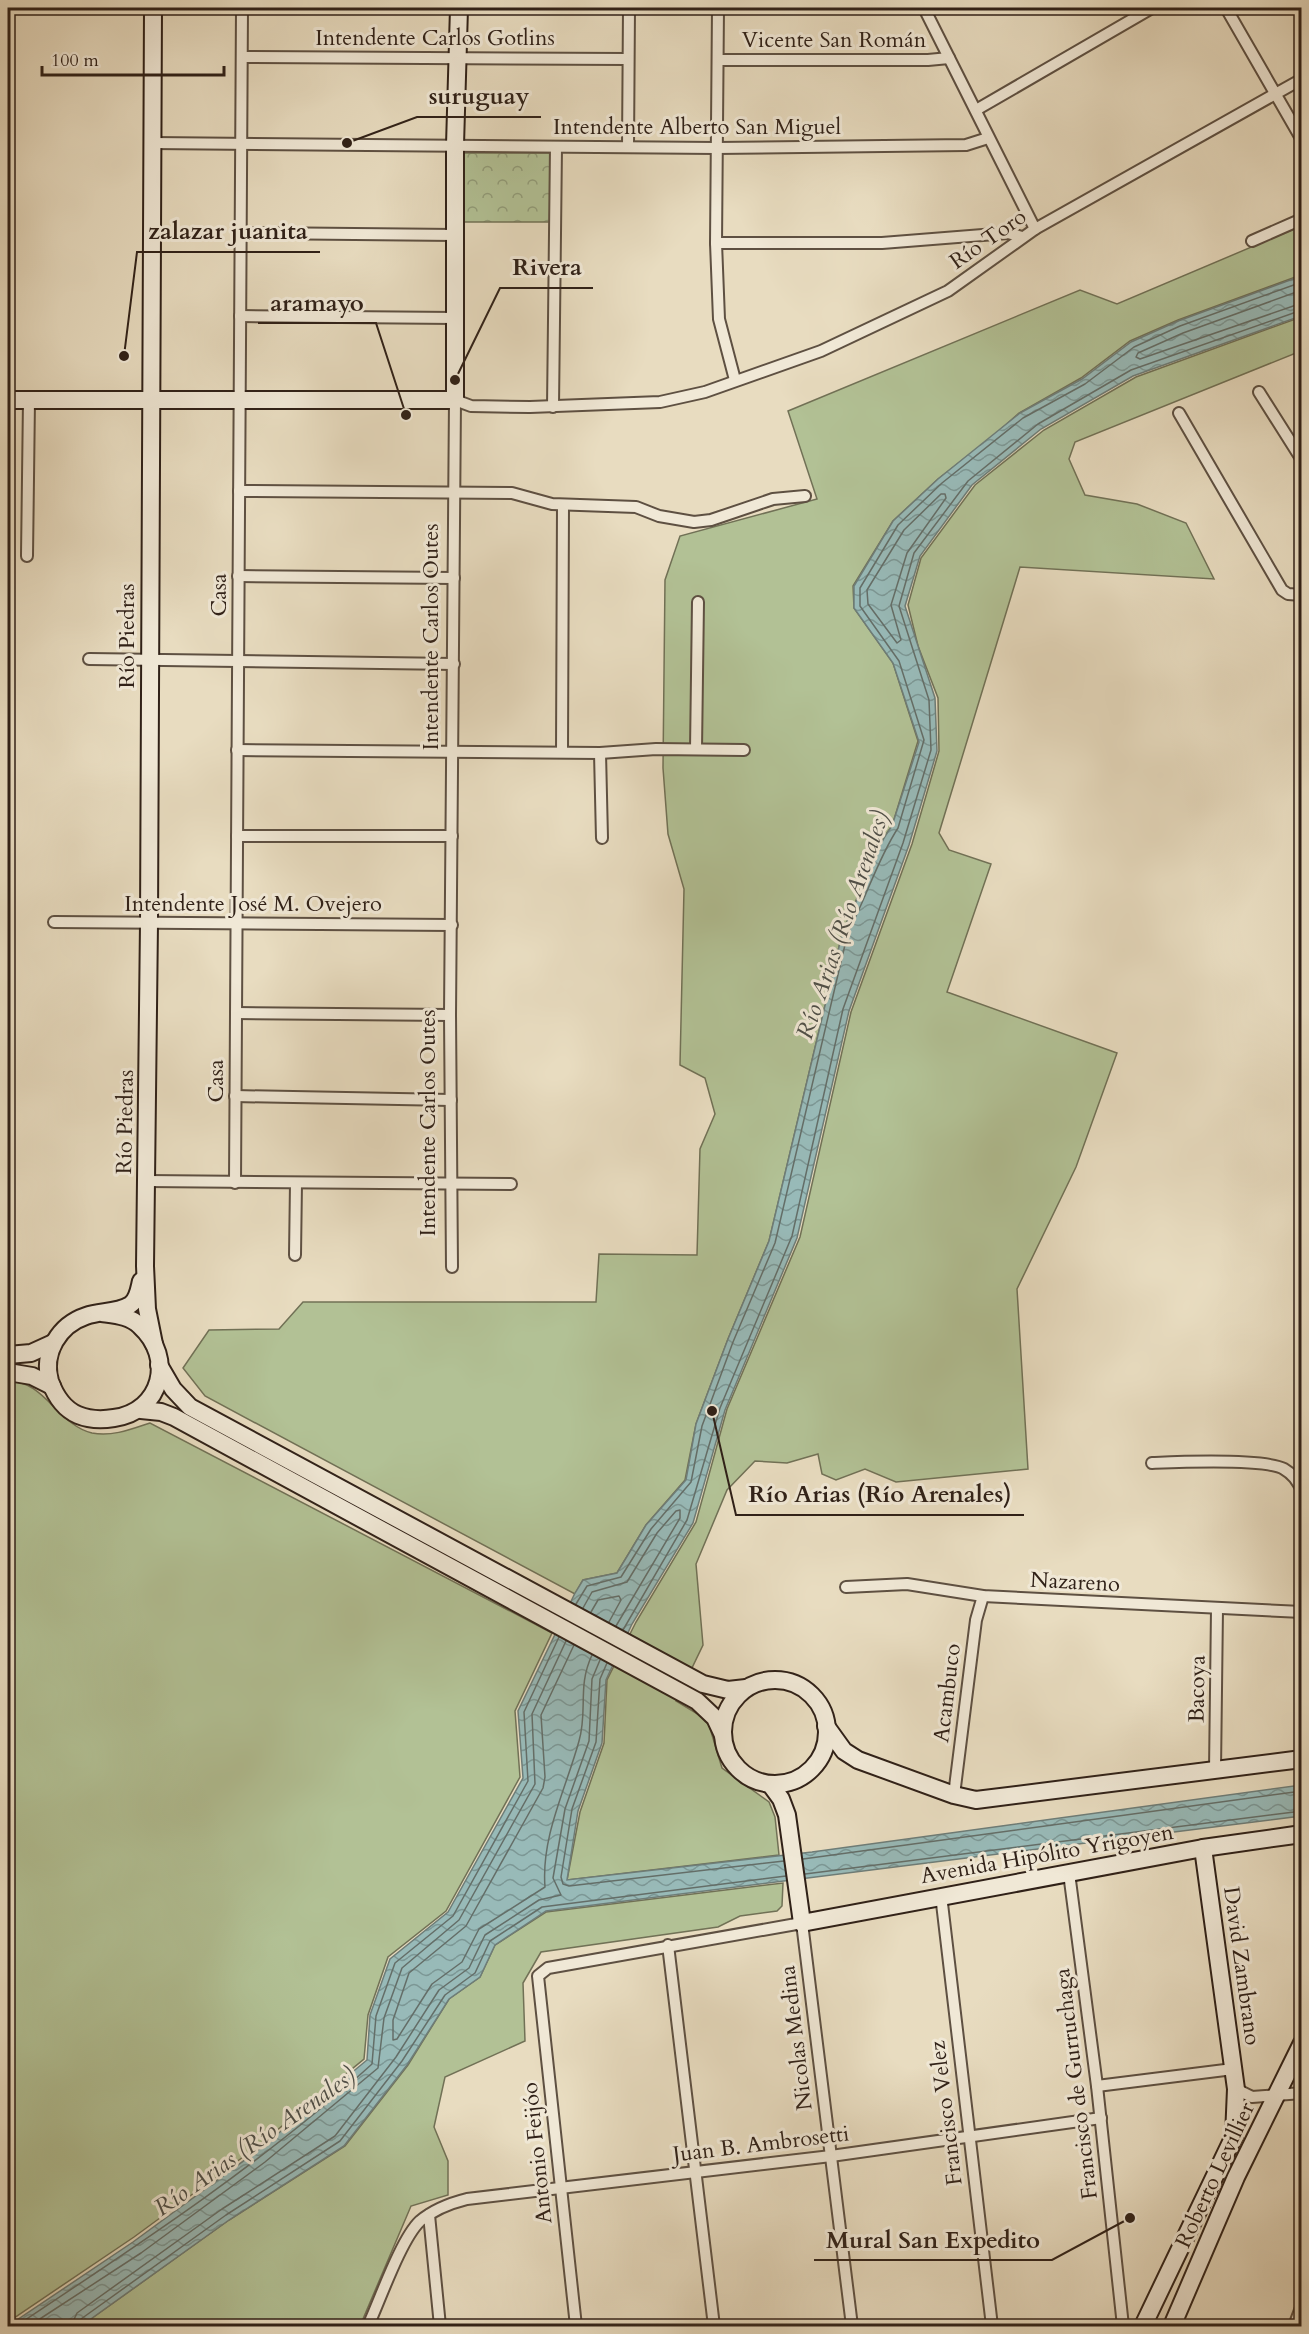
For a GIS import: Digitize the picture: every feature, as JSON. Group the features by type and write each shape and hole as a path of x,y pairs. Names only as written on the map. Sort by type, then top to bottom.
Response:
{"main road":[{"name":"Río Piedras","path":"145,1266 149,923 153,8"},
{"name":"Intendente Carlos Outes","path":"455,400 455,146 459,8"},
{"path":"8,400 455,400"},
{"path":"145,1266 136,1300 130,1306 88,1315 74,1322 54,1344 48,1364 52,1386 65,1406 90,1419 119,1418 141,1410 174,1417 517,1601 696,1701 715,1718 730,1758 737,1768 758,1781 770,1784 792,1781 802,1776"},
{"path":"145,1266 147,1309 159,1365 173,1389 190,1407 703,1684 728,1690 746,1688 767,1681 789,1682 803,1688 814,1698 822,1711 826,1726 824,1749 819,1759 795,1786 788,1815"},
{"path":"102,1313 132,1320 141,1326 154,1344"},
{"path":"10,1355 31,1353 54,1344"},
{"path":"141,1410 154,1393 159,1365"},
{"path":"9,1372 32,1376 52,1386"},
{"path":"723,1735 728,1708 746,1688"},
{"path":"826,1726 850,1756 954,1796 976,1800 1302,1759"},
{"path":"770,1784 782,1798 788,1815 802,1923"},
{"name":"Avenida Hipólito Yrigoyen","path":"802,1923 941,1895 1203,1848 1302,1834"},
{"name":"David Zambrano","path":"1203,1848 1236,2089 1234,2136"},
{"name":"Roberto Levillier","path":"1172,2326 1236,2177 1302,2043"},
{"name":"Roberto Levillier","path":"1143,2326 1234,2136"}],"street":[{"name":"Casa","path":"235,1183 242,8"},
{"path":"628,147 629,8"},
{"path":"718,8 716,243 719,319 735,380"},
{"path":"924,8 1035,229"},
{"path":"976,110 1152,8"},
{"path":"1226,8 1302,140"},
{"name":"Intendente Carlos Gotlins","path":"242,57 628,59"},
{"name":"Vicente San Román","path":"718,60 928,60 949,58"},
{"name":"Río Toro","path":"455,400 471,406 553,407 682,399 821,351 948,291 1035,229 1302,79"},
{"name":"Intendente Alberto San Miguel","path":"152,143 716,148 966,145 988,138"},
{"path":"553,407 556,147"},
{"path":"1252,240 1302,219"},
{"path":"241,233 455,235"},
{"path":"716,243 882,243 1008,233 1022,237"},
{"path":"240,316 455,318"},
{"path":"1259,392 1300,453"},
{"path":"27,556 29,400"},
{"name":"Intendente Carlos Outes","path":"452,1267 450,1015 455,400"},
{"path":"1179,413 1282,590 1288,594 1302,595"},
{"path":"239,491 512,493 543,502 621,504 645,509 659,516 693,522 711,520 773,499 805,496"},
{"path":"562,752 563,504"},
{"path":"238,576 454,578"},
{"path":"696,749 698,602"},
{"path":"89,659 453,664"},
{"path":"237,750 600,753 696,749 744,750"},
{"path":"600,753 602,838"},
{"path":"237,836 452,836"},
{"name":"Intendente José M. Ovejero","path":"54,922 452,925"},
{"path":"236,1013 450,1015"},
{"path":"235,1096 451,1100"},
{"path":"147,1181 511,1184"},
{"path":"296,1183 296,1255"},
{"path":"1152,1463 1190,1461 1279,1467 1292,1475 1302,1490"},
{"name":"Nazareno","path":"846,1587 907,1584 983,1596 1302,1612"},
{"name":"Acambuco","path":"954,1796 976,1620 983,1596"},
{"name":"Bacoya","path":"1215,1770 1217,1609"},
{"name":"Francisco de Gurruchaga","path":"1069,1873 1101,2118 1123,2326"},
{"name":"Francisco Velez","path":"941,1895 992,2326"},
{"path":"714,2326 693,2173 668,1945 802,1923"},
{"name":"Nicolas Medina","path":"802,1923 852,2326"},
{"name":"Antonio Feijóo","path":"576,2326 559,2188 538,1976 548,1968 668,1945"},
{"path":"1097,2086 1233,2069"},
{"path":"1236,2089 1252,2097 1302,2093"},
{"name":"Juan B. Ambrosetti","path":"429,2215 467,2199 831,2156 1101,2118"},
{"path":"368,2326 411,2231 429,2215"},
{"path":"429,2215 440,2326"},
{"path":"1293,2326 1302,2305"}],"green space":[{"path":"463,153 550,153 550,222 463,222"},
{"path":"1301,226 1301,275 1178,320 1130,341 1081,378 1019,413 938,479 893,521 853,586 854,608 893,663 918,741 892,826 871,862 843,930 769,1241 696,1424 685,1480 646,1525 617,1573 583,1580 575,1594 205,1396 183,1368 209,1330 279,1329 303,1302 596,1302 599,1254 697,1255 700,1149 715,1114 705,1078 680,1065 684,889 668,834 663,768 665,580 680,536 817,499 788,411 1080,290 1117,304"},
{"path":"1301,317 1301,351 1075,442 1069,459 1085,495 1137,504 1186,523 1214,579 1020,567 939,833 949,850 991,864 947,992 1117,1053 1076,1167 1017,1289 1028,1469 896,1482 865,1469 836,1480 822,1474 818,1454 787,1463 755,1461 727,1490 696,1564 703,1645 676,1701 701,1716 709,1725 722,1768 769,1802 775,1817 779,1855 567,1880 580,1812 604,1743 607,1680 636,1622 696,1522 727,1409 800,1237 851,1012 912,844 939,751 938,698 918,646 908,605 921,558 975,485 1044,430 1136,377"},
{"path":"8,1381 32,1388 70,1421 92,1433 114,1433 150,1423 552,1633 515,1711 520,1777 446,1911 388,1957 368,2015 364,2059 254,2149 134,2237 8,2322"},
{"path":"783,1883 782,1906 777,1911 740,1916 718,1927 541,1952 523,1983 525,2041 445,2077 434,2127 448,2161 448,2195 411,2206 360,2326 81,2326 229,2220 345,2146 408,2065 449,1999 480,1977 495,1945 546,1912"}],"water":[{"path":"1301,276 1301,316 1133,376 1041,429 972,485 920,556 905,606 935,698 937,751 909,845 849,1011 797,1238 725,1410 693,1523 632,1624 606,1680 602,1743 578,1811 567,1880 812,1852 1301,1785 1301,1816 546,1911 495,1945 480,1977 449,1999 407,2065 344,2146 229,2220 81,2326 8,2326 133,2242 257,2151 367,2060 370,2015 390,1959 448,1912 523,1778 518,1711 575,1593 583,1580 617,1573 646,1525 686,1480 696,1424 769,1241 843,930 878,849 892,826 919,742 893,663 854,608 854,586 893,521 938,479 1020,413 1082,379 1131,342 1178,321"}],"place":[{"name":"suruguay","path":"347,143"},
{"name":"zalazar juanita","path":"124,356"},
{"name":"Rivera","path":"455,380"},
{"name":"aramayo","path":"406,415"},
{"name":"Río Arias (Río Arenales)","path":"712,1411"},
{"name":"Mural San Expedito","path":"1130,2218"}]}
